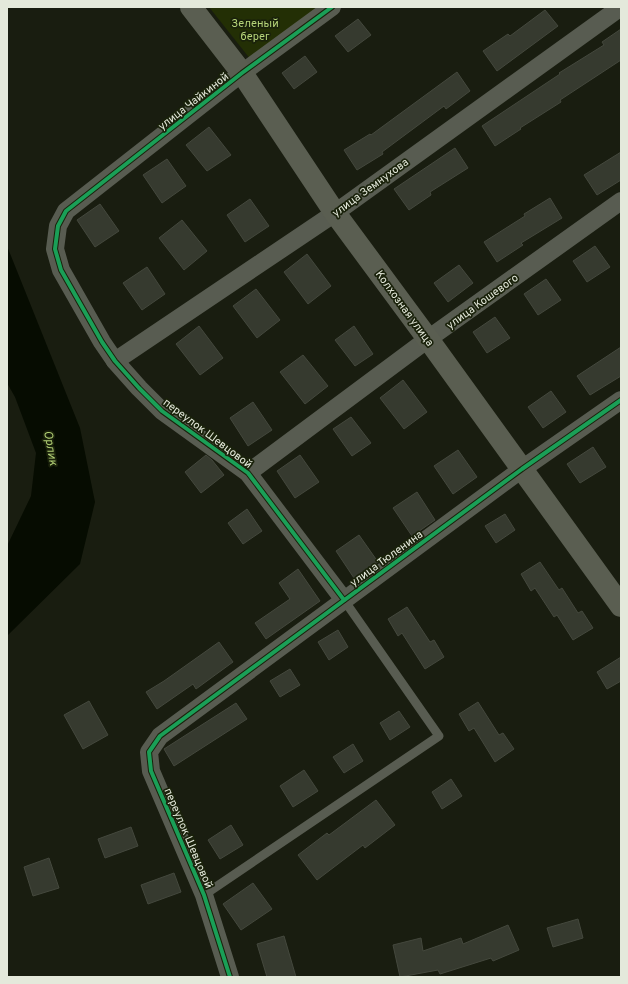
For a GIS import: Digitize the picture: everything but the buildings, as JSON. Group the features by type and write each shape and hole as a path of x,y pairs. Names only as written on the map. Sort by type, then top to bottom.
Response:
{"main road":[{"name":"Колхозная улица","path":"191,7 242,73 335,213 620,603"}],"street":[{"name":"улица Чайкиной","path":"66,211 242,73 332,7"},
{"name":"улица Земнухова","path":"116,362 335,213 621,7"},
{"name":"улица Кошевого","path":"248,473 428,339 621,201"},
{"name":"переулок Шевцовой","path":"66,211 58,226 55,249 60,270 102,342 116,362 162,411 248,473 344,600"},
{"name":"улица Тюленина","path":"149,752 160,736 522,469 621,400"},
{"name":"переулок Шевцовой","path":"149,752 151,771 204,895 230,977"}],"lane":[{"name":"переулок Шевцовой","path":"204,895 439,736 344,600"}],"green space":[{"name":"Зеленый берег","path":"209,7 321,7 251,60"}],"water":[{"name":"Орлик","path":"7,246 80,428 95,502 80,564 7,636 7,546 31,496 36,453 15,397 7,383"}],"cycle path":[{"path":"332,7 242,73 66,211 58,226 55,249 61,270 102,342 115,361 162,411 248,473 344,600"},
{"path":"230,977 204,895 151,771 149,752 160,736 522,469 621,400"}]}
